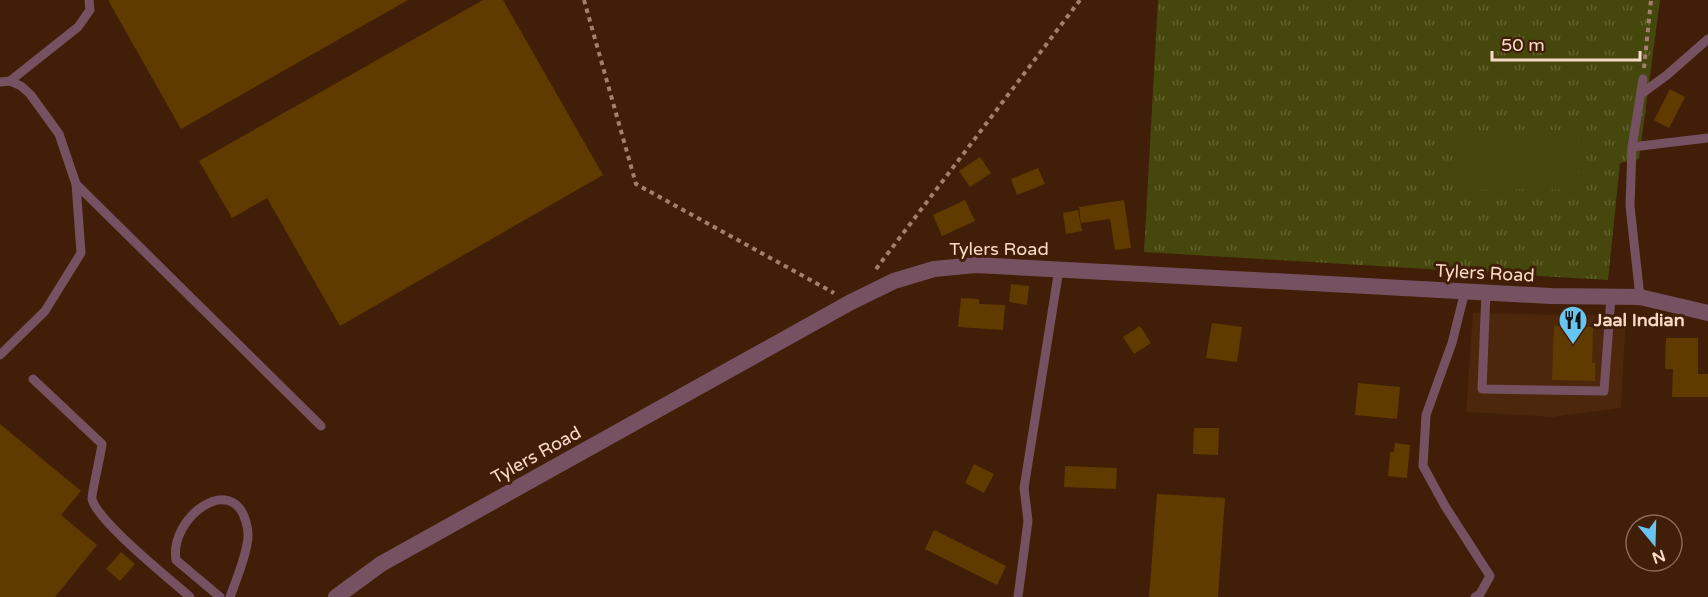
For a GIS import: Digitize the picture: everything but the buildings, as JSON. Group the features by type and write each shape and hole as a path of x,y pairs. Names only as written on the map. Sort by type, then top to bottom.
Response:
{"street":[{"name":"Tylers Road","path":"336,597 381,564 851,302 894,281 934,269 976,265 1465,291 1640,297 1708,313"}],"lane":[{"path":"5,82 78,27 90,10 89,0"},
{"path":"1641,94 1667,75 1708,39"},
{"path":"1640,297 1630,206 1632,147 1643,78"},
{"path":"0,355 45,311 81,253 76,184 59,134 30,94 21,86 5,82"},
{"path":"1632,147 1708,138"},
{"path":"76,184 321,426"},
{"path":"1018,597 1028,521 1024,488 1059,269"},
{"path":"1465,291 1452,343 1426,415 1424,466 1445,506 1490,576 1480,594 1475,597"},
{"path":"1486,292 1482,389 1604,391 1611,297"},
{"path":"33,379 102,444 91,496 96,510 190,597"},
{"path":"220,597 176,560 174,548 185,522 199,508 212,502 226,500 238,506 244,515 248,529 248,544 230,597"}],"path":[{"path":"584,0 636,183 851,302"},
{"path":"873,274 1080,0"},
{"path":"1643,78 1651,0"}],"shaded area":[{"path":"1473,313 1626,316 1621,408 1552,417 1466,412"}],"green space":[{"path":"1158,0 1660,0 1639,159 1620,163 1608,280 1144,252"},
{"path":"1578,130 1578,189 1459,190 1458,131"}],"place":[{"name":"Jaal Indian","path":"1573,346"}]}
